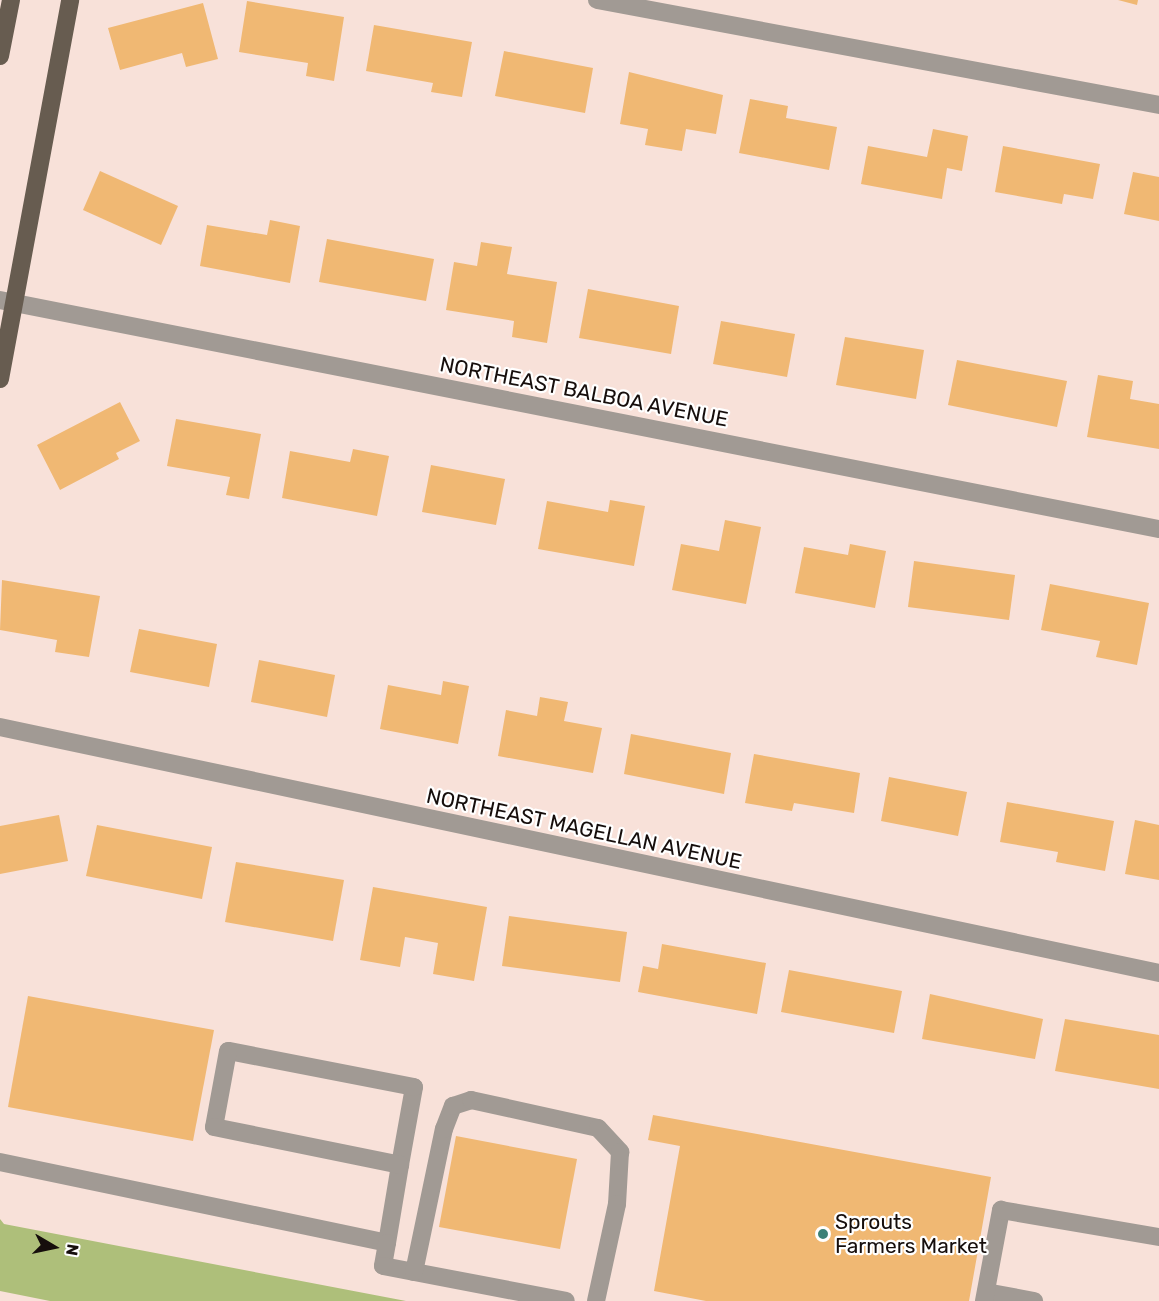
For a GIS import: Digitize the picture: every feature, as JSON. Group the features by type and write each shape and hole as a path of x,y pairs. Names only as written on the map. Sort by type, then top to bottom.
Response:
{"main road":[{"path":"0,56 10,0"},
{"path":"0,379 7,301 70,0"}],"street":[{"path":"597,0 1159,105"},
{"name":"NORTHEAST BALBOA AVENUE","path":"7,301 1159,529"},
{"name":"NORTHEAST MAGELLAN AVENUE","path":"0,727 1159,973"},
{"path":"400,1165 214,1127 228,1051 414,1087 383,1266 566,1301"},
{"path":"414,1272 444,1129 453,1106 471,1100 598,1128 620,1152 617,1204 596,1301"},
{"path":"0,1162 387,1243"},
{"path":"1034,1301 985,1296 1001,1210 1159,1237"}],"green space":[{"path":"0,1219 4,1224 406,1301 50,1301 0,1291"}],"building":[{"path":"1118,0 1138,0 1137,5"},
{"path":"247,1 344,17 334,81 306,76 308,63 239,52"},
{"path":"203,3 218,59 186,67 182,53 120,70 108,28"},
{"path":"374,25 472,42 462,97 431,92 433,83 366,71"},
{"path":"504,51 593,68 585,113 495,96"},
{"path":"629,72 723,95 716,134 686,129 682,151 645,145 648,129 620,124"},
{"path":"750,99 788,106 786,118 837,127 829,170 739,153"},
{"path":"933,129 968,136 962,171 947,168 942,199 861,184 868,146 927,157"},
{"path":"1003,146 1100,164 1093,199 1064,194 1062,204 995,192"},
{"path":"100,171 178,206 161,245 83,210"},
{"path":"1133,172 1159,177 1159,221 1124,214"},
{"path":"270,220 300,226 290,283 200,266 207,225 267,235"},
{"path":"327,239 434,259 426,301 319,282"},
{"path":"481,242 512,247 507,274 557,282 547,343 512,337 514,321 446,310 454,262 477,266"},
{"path":"588,289 679,306 671,354 579,338"},
{"path":"721,321 795,334 787,377 713,364"},
{"path":"845,337 924,350 916,399 836,385"},
{"path":"957,360 1067,381 1057,427 948,405"},
{"path":"1098,375 1133,381 1130,399 1159,404 1159,449 1087,437"},
{"path":"120,402 140,441 116,453 119,459 60,490 37,445"},
{"path":"176,419 261,434 249,499 226,495 230,477 167,466"},
{"path":"353,449 389,456 377,516 282,498 290,451 350,462"},
{"path":"431,465 505,479 496,525 422,512"},
{"path":"610,500 645,506 634,566 538,549 547,501 608,512"},
{"path":"725,520 761,527 746,604 672,590 681,544 719,551"},
{"path":"850,544 886,551 875,608 795,593 804,547 848,555"},
{"path":"914,561 1015,575 1009,620 908,607"},
{"path":"2,580 100,596 89,657 55,652 57,640 0,630"},
{"path":"1050,584 1149,603 1137,665 1096,657 1100,641 1041,630"},
{"path":"139,629 217,644 209,687 130,672"},
{"path":"259,660 335,675 327,717 251,702"},
{"path":"443,681 469,686 458,744 380,729 388,685 441,695"},
{"path":"540,697 568,702 564,721 602,728 593,773 498,756 506,710 537,716"},
{"path":"631,734 731,753 724,794 624,774"},
{"path":"754,754 860,773 854,813 794,803 792,811 745,803"},
{"path":"889,777 967,792 958,836 881,821"},
{"path":"1007,802 1114,821 1105,871 1056,862 1058,852 1000,842"},
{"path":"59,815 68,861 0,874 0,826"},
{"path":"1135,820 1159,825 1159,880 1125,874"},
{"path":"97,825 212,847 202,899 86,876"},
{"path":"236,862 344,880 333,941 225,922"},
{"path":"373,887 487,907 474,981 433,974 438,943 405,937 400,967 360,960"},
{"path":"509,916 627,932 620,982 502,966"},
{"path":"662,944 766,963 757,1014 638,992 643,966 658,969"},
{"path":"789,970 902,991 894,1033 781,1012"},
{"path":"930,994 1043,1019 1035,1059 922,1039"},
{"path":"28,996 214,1030 193,1141 8,1107"},
{"path":"1065,1019 1159,1035 1159,1089 1055,1071"},
{"name":"Sprouts Farmers Market","path":"653,1115 991,1177 969,1301 706,1301 654,1291 680,1146 648,1140"},
{"path":"456,1136 577,1159 560,1249 439,1227"}],"place":[{"name":"Sprouts Farmers Market","path":"823,1234"}]}
